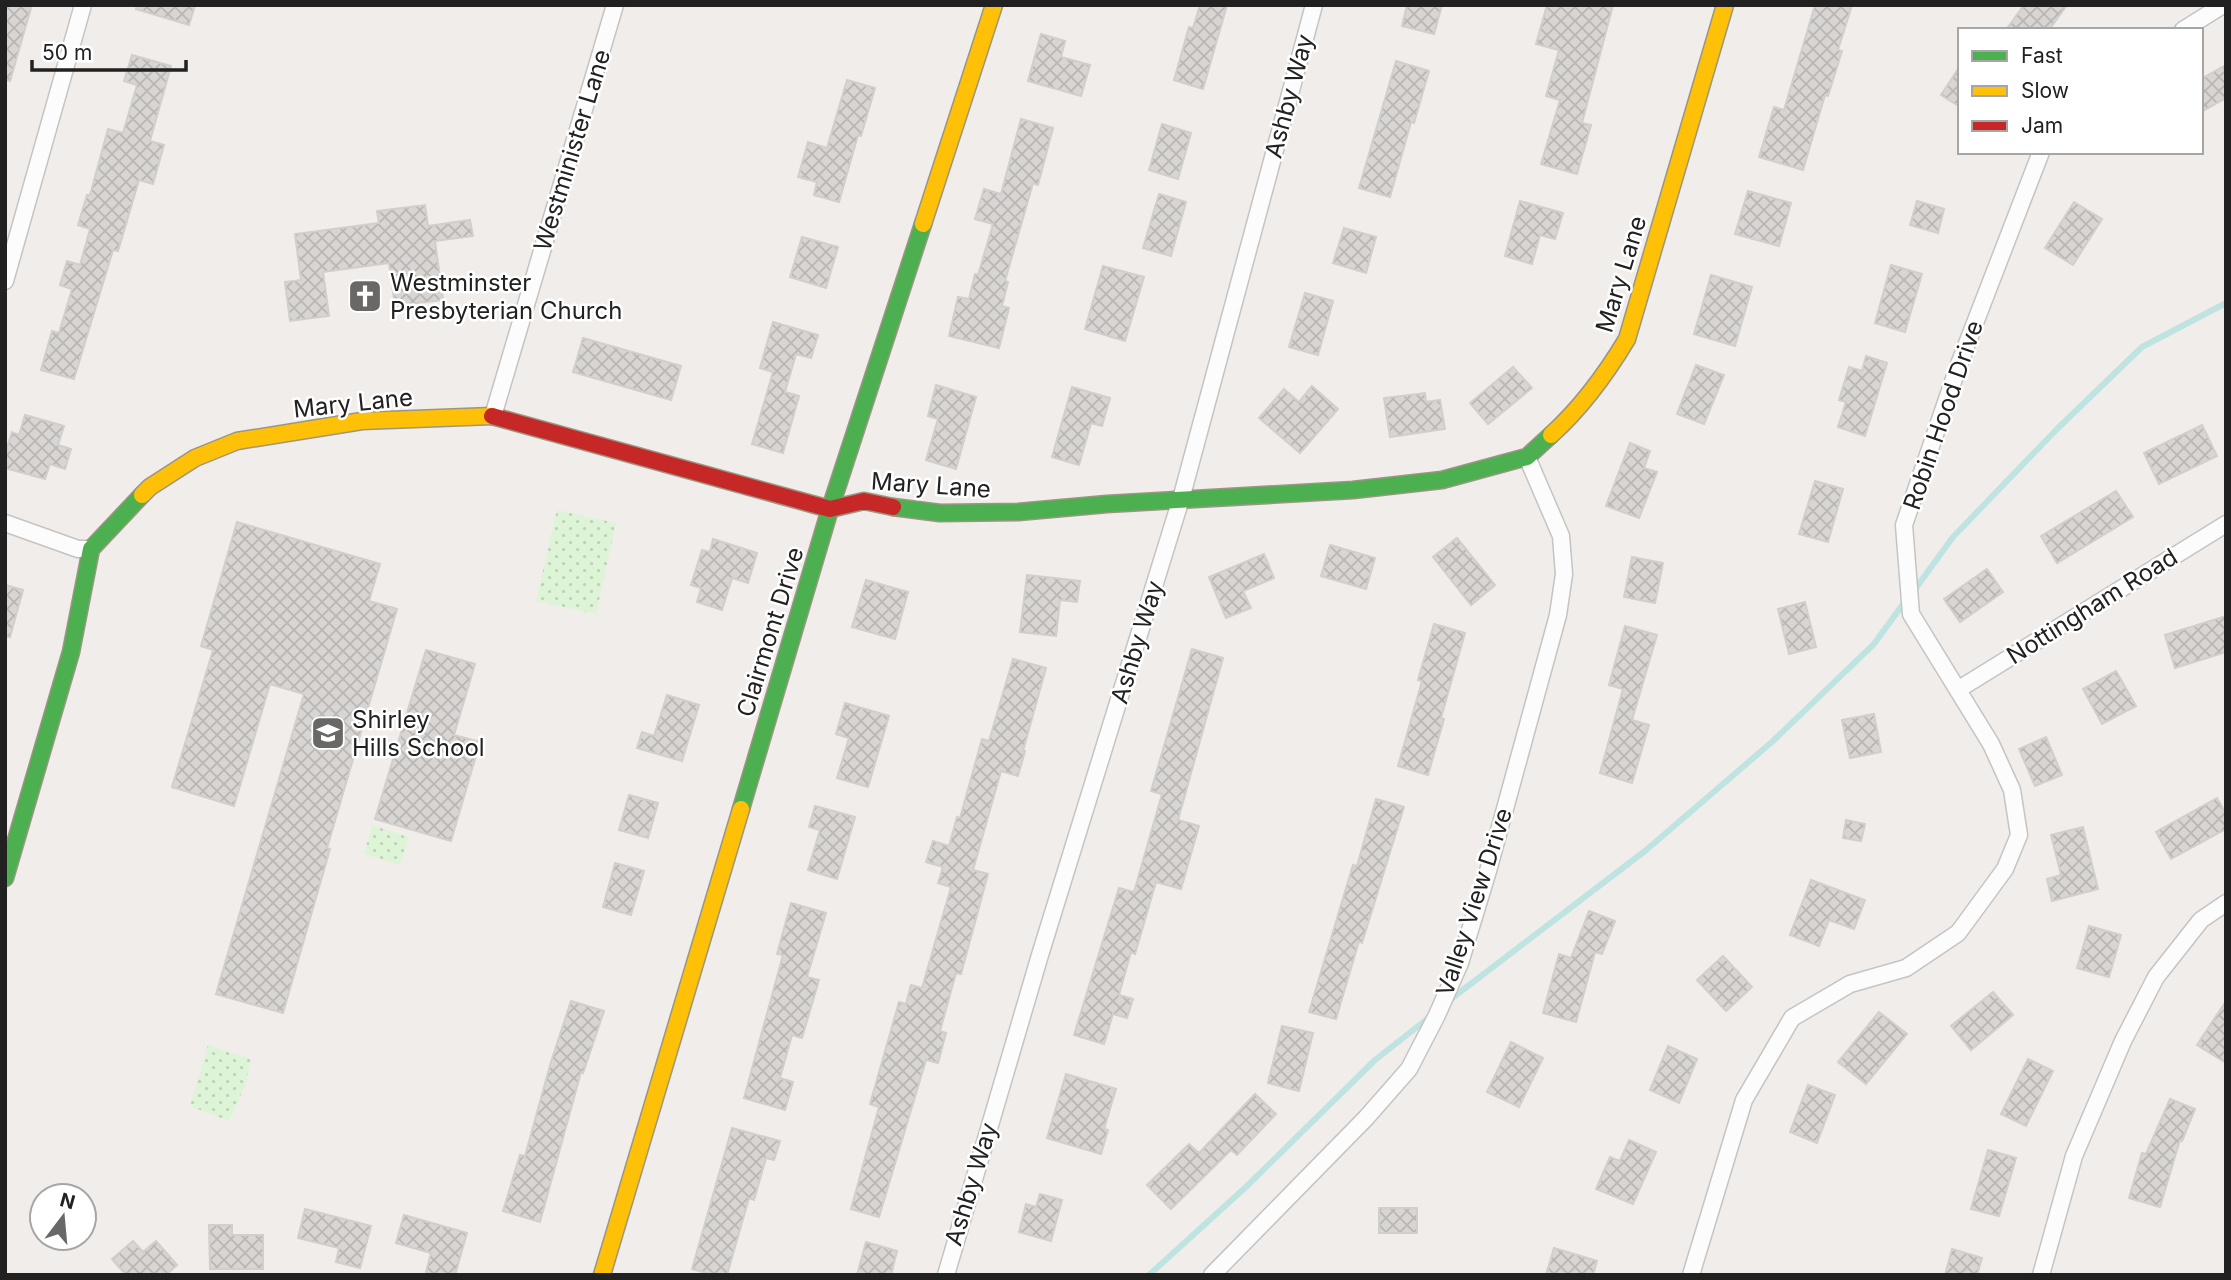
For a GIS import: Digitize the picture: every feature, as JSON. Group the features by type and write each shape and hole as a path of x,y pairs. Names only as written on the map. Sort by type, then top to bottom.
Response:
{"street":[{"path":"5,281 83,5"},
{"name":"Westminister Lane","path":"493,416 615,5"},
{"name":"Clairmont Drive","path":"602,1275 830,509 994,5"},
{"name":"Ashby Way","path":"946,1275 1040,955 1181,499 1314,5"},
{"name":"Mary Lane","path":"91,549 150,487 195,458 237,441 362,421 493,416 830,509 863,501 940,513 1018,512 1181,499 1353,491 1429,482 1527,457 1571,417 1607,372 1628,339 1725,5"},
{"path":"2186,28 2223,5"},
{"name":"Robin Hood Drive","path":"1691,1275 1744,1100 1792,1018 1850,984 1906,968 1958,933 2005,869 2019,835 2012,790 1991,744 1911,614 1904,525 1958,368 2040,154"},
{"name":"Valley View Drive","path":"1212,1275 1366,1118 1409,1069 1460,962 1488,871 1558,615 1564,574 1561,536 1527,457"},
{"path":"5,523 78,549 91,549 71,652 5,878"},
{"name":"Nottingham Road","path":"1959,689 2226,524"},
{"path":"2041,1275 2074,1156 2123,1041 2156,977 2200,920 2226,903"}],"green space":[{"path":"557,510 616,523 596,614 536,601"},
{"path":"372,825 409,837 400,865 364,854"},
{"path":"208,1045 251,1059 245,1086 229,1121 190,1106"}],"building":[{"path":"5,5 31,8 10,81 5,80"},
{"path":"137,5 195,5 189,25 136,9"},
{"path":"1200,5 1227,5 1203,89 1174,80 1189,27 1193,28"},
{"path":"1407,5 1442,5 1434,34 1402,26"},
{"path":"1547,5 1613,5 1582,123 1591,125 1577,174 1541,164 1560,100 1546,96 1559,50 1536,44"},
{"path":"1815,5 1852,5 1838,50 1842,51 1828,96 1825,95 1803,170 1759,157 1774,107 1784,110"},
{"path":"2024,5 2067,5 2050,28 2007,28"},
{"path":"1041,34 1065,41 1061,57 1090,65 1081,96 1028,81"},
{"path":"132,55 171,66 150,141 164,145 153,184 139,180 118,251 113,250 74,379 41,370 52,331 59,333 72,289 60,285 67,261 80,265 90,229 78,225 87,195 90,195 108,129 123,133 137,85 124,81"},
{"path":"1396,61 1429,71 1414,123 1411,122 1390,197 1359,188"},
{"path":"2226,65 2226,98 2203,111 2203,78"},
{"path":"1958,69 1958,106 1941,95"},
{"path":"847,80 875,88 839,202 814,195 817,182 798,177 808,142 827,148"},
{"path":"1021,119 1053,128 1038,185 1033,183 1005,281 1008,282 1002,306 1009,308 999,348 949,336 958,297 969,299 993,224 975,219 984,189 1001,194"},
{"path":"1162,124 1191,133 1178,179 1149,170"},
{"path":"1748,191 1791,203 1779,246 1735,234"},
{"path":"1159,194 1186,202 1171,256 1143,248"},
{"path":"1520,201 1563,213 1555,239 1540,235 1532,264 1505,256"},
{"path":"1917,201 1944,209 1938,233 1910,225"},
{"path":"2074,202 2102,219 2073,265 2045,248"},
{"path":"425,205 428,226 470,220 473,236 435,241 443,300 395,306 389,263 323,272 329,316 290,321 285,282 301,280 295,234 379,223 377,211"},
{"path":"1344,228 1376,237 1366,273 1333,263"},
{"path":"802,237 838,247 826,288 790,277"},
{"path":"1891,265 1922,274 1905,332 1875,323"},
{"path":"1103,266 1144,277 1125,341 1085,329"},
{"path":"1711,275 1752,287 1735,346 1694,334"},
{"path":"1305,293 1333,301 1318,355 1289,347"},
{"path":"773,322 818,335 811,358 796,354 785,392 799,396 783,453 752,444 773,372 760,368"},
{"path":"583,338 681,366 671,400 573,372"},
{"path":"1866,356 1887,363 1865,436 1838,427 1846,402 1839,400 1849,367 1862,371"},
{"path":"1696,365 1724,375 1704,424 1677,414"},
{"path":"1513,367 1532,388 1488,424 1470,403"},
{"path":"936,385 976,397 956,469 926,460 938,419 928,416"},
{"path":"1312,386 1338,409 1300,453 1259,418 1284,389 1299,402"},
{"path":"1072,387 1110,398 1102,426 1091,423 1079,465 1052,457"},
{"path":"1425,393 1426,402 1440,400 1445,429 1390,437 1384,398"},
{"path":"25,415 64,426 58,445 71,449 65,469 50,464 45,479 5,468 5,454 12,432 19,435"},
{"path":"2202,425 2217,456 2159,484 2144,453"},
{"path":"1630,443 1650,451 1644,468 1657,472 1639,518 1606,506"},
{"path":"1815,481 1843,489 1828,542 1799,534"},
{"path":"2116,491 2133,517 2057,563 2041,536"},
{"path":"237,522 380,564 369,601 397,609 327,848 330,849 283,1013 216,994 304,694 270,684 234,806 172,787 213,650 201,646"},
{"path":"1457,538 1495,585 1471,605 1433,557"},
{"path":"713,539 757,553 748,583 732,578 722,610 697,602 701,588 691,585 702,550 710,552"},
{"path":"1330,545 1375,558 1366,589 1321,576"},
{"path":"1264,554 1274,578 1243,591 1251,608 1226,618 1209,577"},
{"path":"1632,557 1663,563 1655,603 1624,597"},
{"path":"1987,569 2003,592 1960,622 1944,599"},
{"path":"1027,575 1080,581 1077,602 1060,600 1056,636 1020,632"},
{"path":"866,580 908,592 895,639 852,627"},
{"path":"5,585 23,590 10,637 5,636"},
{"path":"1805,602 1816,647 1789,654 1778,609"},
{"path":"2226,616 2226,652 2175,668 2165,635"},
{"path":"1434,624 1465,633 1428,775 1398,766 1422,681 1418,680"},
{"path":"1625,626 1657,635 1632,720 1649,725 1632,783 1600,773 1623,689 1609,685"},
{"path":"1192,649 1223,658 1178,820 1199,826 1181,889 1156,882 1135,954 1131,952 1119,995 1133,999 1127,1018 1113,1014 1104,1044 1074,1035 1119,888 1134,892 1162,794 1151,791"},
{"path":"426,650 475,664 454,735 480,742 451,841 375,819"},
{"path":"1013,659 1046,668 1018,776 1001,771 973,870 988,874 961,974 956,973 940,1031 946,1033 938,1063 926,1060 879,1217 851,1209 879,1107 870,1104 899,1002 906,1004 911,985 922,988 951,887 938,883 943,867 926,862 933,841 949,846 957,817 960,818 982,739 989,741"},
{"path":"2116,671 2136,706 2102,724 2083,689"},
{"path":"667,695 699,705 682,761 637,748 642,732 654,736"},
{"path":"845,703 889,716 868,787 837,778 849,738 836,734"},
{"path":"1874,714 1881,752 1850,758 1842,720"},
{"path":"2046,737 2062,775 2035,786 2019,749"},
{"path":"629,795 658,803 648,838 619,830"},
{"path":"2217,798 2226,814 2226,829 2171,859 2156,832"},
{"path":"1376,799 1404,807 1336,1019 1309,1012 1353,865 1357,866"},
{"path":"815,806 855,817 837,879 808,870 820,830 809,827"},
{"path":"1846,820 1865,824 1861,841 1843,838"},
{"path":"2083,827 2098,889 2052,901 2047,879 2061,875 2051,835"},
{"path":"615,863 644,871 631,915 603,907"},
{"path":"1811,880 1865,900 1854,929 1829,920 1819,946 1790,935"},
{"path":"791,903 826,913 807,977 819,980 802,1038 792,1035 780,1078 793,1082 785,1110 744,1098 783,955 777,954"},
{"path":"1589,911 1615,921 1602,954 1595,952 1576,1022 1543,1013 1559,954 1571,958"},
{"path":"2089,926 2121,935 2109,977 2077,968"},
{"path":"1723,956 1752,987 1726,1011 1697,980"},
{"path":"1993,992 2013,1015 1971,1050 1951,1026"},
{"path":"571,1001 604,1011 583,1073 581,1072 540,1222 503,1211 520,1155 525,1156"},
{"path":"2226,1001 2226,1063 2197,1045"},
{"path":"1879,1012 1907,1034 1866,1084 1838,1062"},
{"path":"1282,1026 1313,1033 1299,1091 1268,1083"},
{"path":"1511,1042 1543,1058 1519,1107 1487,1092"},
{"path":"1668,1046 1697,1059 1679,1103 1650,1090"},
{"path":"2028,1059 2053,1071 2026,1126 2001,1114"},
{"path":"1066,1074 1116,1089 1104,1129 1108,1130 1101,1154 1047,1138"},
{"path":"1808,1085 1835,1095 1817,1143 1790,1132"},
{"path":"1255,1094 1276,1114 1237,1155 1231,1150 1171,1209 1147,1185 1189,1144 1199,1153"},
{"path":"2170,1099 2195,1109 2182,1141 2180,1140 2160,1207 2129,1198 2142,1153 2146,1154"},
{"path":"732,1128 780,1141 774,1160 766,1158 754,1200 749,1198 727,1275 713,1275 692,1269"},
{"path":"1629,1140 1656,1152 1633,1204 1596,1189 1610,1157 1620,1161"},
{"path":"1988,1150 2016,1158 1999,1216 1971,1209"},
{"path":"1040,1194 1062,1200 1051,1241 1019,1232 1026,1204 1036,1207"},
{"path":"1379,1208 1417,1208 1417,1233 1379,1233"},
{"path":"305,1209 371,1226 360,1268 336,1262 339,1248 298,1238"},
{"path":"404,1215 467,1233 455,1275 426,1272 431,1253 396,1243"},
{"path":"209,1225 232,1225 232,1235 263,1235 263,1269 210,1269"},
{"path":"133,1241 143,1252 156,1241 177,1265 166,1275 126,1275 112,1259"},
{"path":"866,1242 897,1251 891,1275 857,1275"},
{"path":"1554,1248 1597,1261 1593,1275 1546,1275"},
{"path":"1952,1249 1982,1258 1977,1275 1945,1275"}],"waterway":[{"path":"1913,592 1953,537 2057,429 2142,347 2226,303"},
{"path":"1447,1002 1645,851 1773,741 1874,644 1906,600"},
{"path":"1149,1275 1247,1186 1375,1060 1431,1016"}],"traffic: fast":[{"path":"741,809 830,509 923,224"},
{"path":"893,507 940,513 1018,512 1107,504 1353,490 1442,480 1527,457 1551,435"},
{"path":"5,878 71,652 91,549 142,495"}],"traffic: slow":[{"path":"923,224 994,5"},
{"path":"1551,435 1593,390 1627,339 1725,5"},
{"path":"142,495 195,458 237,441 362,421 492,416"},
{"path":"602,1275 741,809"}],"traffic: jam":[{"path":"492,416 830,509 864,501 893,507"}],"place":[{"name":"Westminster Presbyterian Church","path":"365,296"},
{"name":"Shirley Hills School","path":"328,733"}]}
